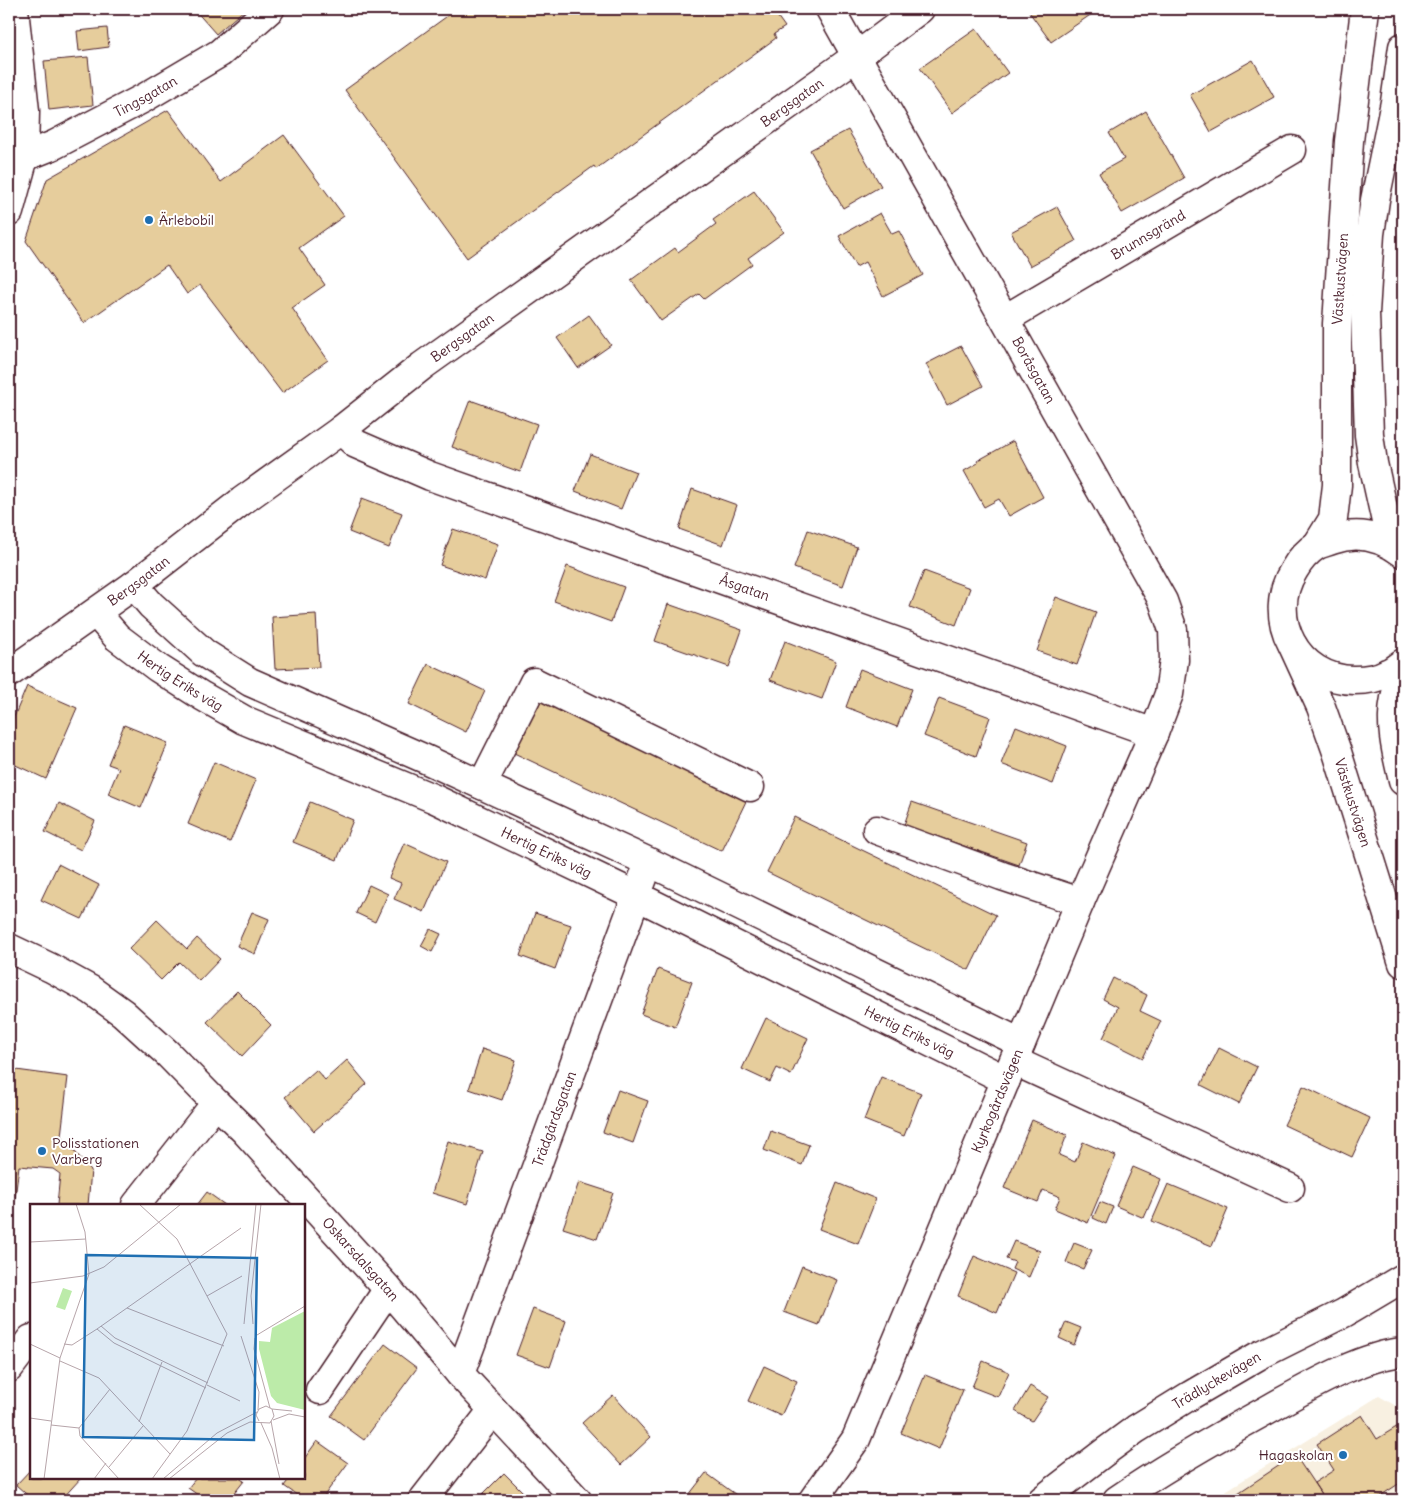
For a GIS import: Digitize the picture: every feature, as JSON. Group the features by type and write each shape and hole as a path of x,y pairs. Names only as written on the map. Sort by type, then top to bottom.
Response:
{"street":[{"path":"9,212 16,160 26,111 14,9"},
{"name":"Tingsgatan","path":"16,160 54,145 144,98 220,53 270,9"},
{"name":"Boråsgatan","path":"830,9 1164,601 1173,630 1174,660 1169,694"},
{"name":"Bergsgatan","path":"9,673 134,585 242,501 341,430 422,366 920,9"},
{"name":"Västkustvägen","path":"1365,9 1349,141 1336,324 1337,485 1333,519 1317,545 1300,560 1288,580 1282,602 1284,625 1321,707 1337,752 1403,963"},
{"name":"Västkustvägen","path":"1397,549 1373,463 1369,435 1365,313 1370,234 1375,200 1396,102 1403,47"},
{"name":"Brunnsgränd","path":"1005,319 1292,150"},
{"name":"Åsgatan","path":"341,430 356,444 430,476 1154,734"},
{"path":"1317,545 1341,536 1367,535 1397,549"},
{"name":"Hertig Eriks väg","path":"134,585 151,605 204,653 250,682 482,785 649,862 1014,1061"},
{"name":"Hertig Eriks väg","path":"96,613 117,637 158,668 244,720 435,799 637,896 1014,1061 1290,1188"},
{"path":"1293,646 1307,662 1324,674 1345,680 1366,680 1387,674 1403,663"},
{"path":"1403,667 1395,698 1393,719 1394,736 1403,781"},
{"path":"482,785 534,682 750,787"},
{"name":"Kyrkogårdsvägen","path":"813,1500 856,1439 1080,902 1154,734 1169,694"},
{"path":"878,830 1002,876 1080,902"},
{"name":"Trädgårdsgatan","path":"460,1374 649,862"},
{"name":"Oskarsdalsgatan","path":"9,948 91,990 123,1013 167,1053 245,1131 388,1290 460,1374 577,1500"},
{"path":"137,1204 216,1103"},
{"name":"Trädlyckevägen","path":"1042,1500 1106,1450 1191,1395 1258,1356 1344,1313 1403,1278"},
{"path":"320,1390 388,1290"},
{"path":"9,1368 30,1340"},
{"path":"1117,1500 1188,1454 1302,1391 1355,1365 1403,1352"},
{"path":"423,1500 493,1410"}],"shaded area":[{"name":"Hagaskolan","path":"1379,1396 1403,1410 1403,1500 1211,1500"}],"building":[{"path":"194,9 245,9 216,34"},
{"path":"457,9 772,9 785,27 774,34 776,38 596,169 594,166 467,258 345,90"},
{"path":"1027,9 1099,9 1051,42"},
{"path":"107,28 109,47 79,51 77,31"},
{"path":"976,29 1008,73 952,113 920,68"},
{"path":"88,57 93,105 49,110 44,61"},
{"path":"1253,60 1274,97 1211,132 1190,95"},
{"path":"168,110 221,182 284,135 344,216 299,248 325,285 292,308 328,360 282,393 200,285 187,294 167,265 84,323 26,241 47,179"},
{"path":"1146,111 1184,178 1122,213 1099,173 1124,159 1109,133"},
{"path":"848,130 881,186 843,208 810,150"},
{"path":"754,191 784,232 748,258 752,264 704,299 699,294 661,321 631,280 675,248 678,252 716,224 713,220"},
{"path":"1057,207 1076,241 1030,266 1011,232"},
{"path":"880,213 892,234 899,231 923,275 883,296 865,262 856,267 839,236"},
{"path":"589,315 611,345 578,368 557,338"},
{"path":"961,346 983,386 947,405 926,364"},
{"path":"470,400 537,424 520,472 452,447"},
{"path":"1013,441 1043,497 1009,516 999,499 984,507 964,471 978,463 977,461"},
{"path":"590,454 636,472 621,509 575,491"},
{"path":"692,489 737,505 723,545 679,529"},
{"path":"362,498 402,513 389,548 349,532"},
{"path":"453,529 498,544 485,580 440,565"},
{"path":"808,530 857,547 843,586 794,568"},
{"path":"567,566 624,587 611,622 554,601"},
{"path":"924,571 970,588 956,625 910,607"},
{"path":"1056,597 1096,612 1077,665 1037,651"},
{"path":"668,604 742,630 729,667 655,641"},
{"path":"316,614 319,667 275,669 272,617"},
{"path":"785,641 836,661 822,699 770,680"},
{"path":"428,664 485,691 466,732 409,704"},
{"path":"860,669 912,689 897,727 846,707"},
{"path":"27,686 77,708 46,779 9,762 9,729"},
{"path":"542,694 750,793 722,851 514,753"},
{"path":"939,698 990,717 976,756 924,736"},
{"path":"124,725 168,743 141,808 108,794 119,768 108,764"},
{"path":"1016,726 1067,746 1053,784 1001,764"},
{"path":"214,762 256,780 230,842 188,824"},
{"path":"310,802 353,820 337,860 293,842"},
{"path":"912,802 1027,842 1019,865 904,825"},
{"path":"59,803 95,821 81,850 45,832"},
{"path":"794,817 996,915 969,970 767,872"},
{"path":"404,843 446,862 424,912 394,899 401,883 389,878"},
{"path":"58,864 99,885 82,919 41,900"},
{"path":"369,885 388,894 375,922 356,913"},
{"path":"252,912 269,919 255,954 237,946"},
{"path":"535,913 571,925 555,969 520,956"},
{"path":"157,920 187,949 197,938 220,959 199,981 179,962 161,980 129,949"},
{"path":"430,929 441,934 432,952 421,946"},
{"path":"658,969 692,982 675,1027 641,1014"},
{"path":"1113,978 1147,995 1140,1011 1161,1021 1143,1058 1103,1038 1118,1007 1103,999"},
{"path":"237,991 271,1025 242,1056 207,1022"},
{"path":"766,1018 808,1038 791,1075 777,1068 770,1082 742,1069"},
{"path":"1219,1048 1257,1067 1239,1104 1201,1085"},
{"path":"482,1049 516,1060 502,1100 469,1089"},
{"path":"347,1060 367,1084 314,1131 285,1097 316,1070 325,1080"},
{"name":"Polisstationen Varberg","path":"9,1069 68,1077 61,1136 91,1170 88,1204 57,1204 60,1174 53,1169 19,1166 9,1247"},
{"path":"881,1077 921,1093 904,1136 864,1120"},
{"path":"1303,1086 1370,1118 1352,1157 1284,1125"},
{"path":"618,1090 648,1101 633,1143 603,1132"},
{"path":"1032,1120 1067,1135 1059,1155 1075,1162 1083,1142 1116,1156 1088,1223 1055,1209 1060,1197 1043,1190 1038,1202 1004,1188"},
{"path":"771,1131 809,1145 802,1165 764,1150"},
{"path":"448,1141 483,1152 467,1204 432,1193"},
{"path":"1133,1167 1161,1179 1144,1218 1116,1206"},
{"path":"579,1182 613,1193 597,1239 563,1228"},
{"path":"837,1183 876,1199 858,1244 819,1229"},
{"path":"1168,1184 1228,1209 1212,1246 1152,1221"},
{"path":"207,1192 224,1204 198,1204"},
{"path":"1100,1202 1113,1207 1106,1224 1093,1218"},
{"path":"1014,1241 1040,1251 1029,1277 1012,1269 1015,1262 1006,1259"},
{"path":"1074,1243 1092,1250 1083,1269 1066,1262"},
{"path":"974,1256 1014,1273 997,1313 958,1296"},
{"path":"802,1266 837,1280 819,1325 784,1312"},
{"path":"533,1309 566,1321 550,1367 516,1355"},
{"path":"1066,1322 1081,1328 1074,1345 1059,1338"},
{"path":"385,1344 417,1368 364,1440 331,1416"},
{"path":"983,1361 1009,1372 998,1397 972,1387"},
{"path":"764,1366 797,1381 781,1416 748,1401"},
{"path":"925,1375 963,1390 939,1449 901,1433"},
{"path":"1030,1386 1048,1397 1032,1421 1015,1411"},
{"path":"613,1395 651,1437 621,1465 582,1423"},
{"path":"1362,1415 1377,1439 1403,1423 1403,1481 1374,1500 1325,1500 1314,1483 1334,1470 1317,1444"},
{"path":"317,1441 348,1463 321,1500 304,1500 284,1486 289,1479 305,1479 305,1458"},
{"path":"1295,1455 1325,1500 1234,1500 1232,1497"},
{"path":"30,1470 30,1479 80,1479 61,1500 33,1500 16,1485"},
{"path":"504,1473 531,1500 477,1500"},
{"path":"706,1473 739,1497 736,1500 685,1500"},
{"path":"195,1479 241,1479 244,1481 229,1500 205,1500 188,1488"}],"place":[{"name":"Ärlebobil","path":"149,220"},
{"name":"Polisstationen Varberg","path":"42,1151"},
{"name":"Hagaskolan","path":"1343,1455"}]}
